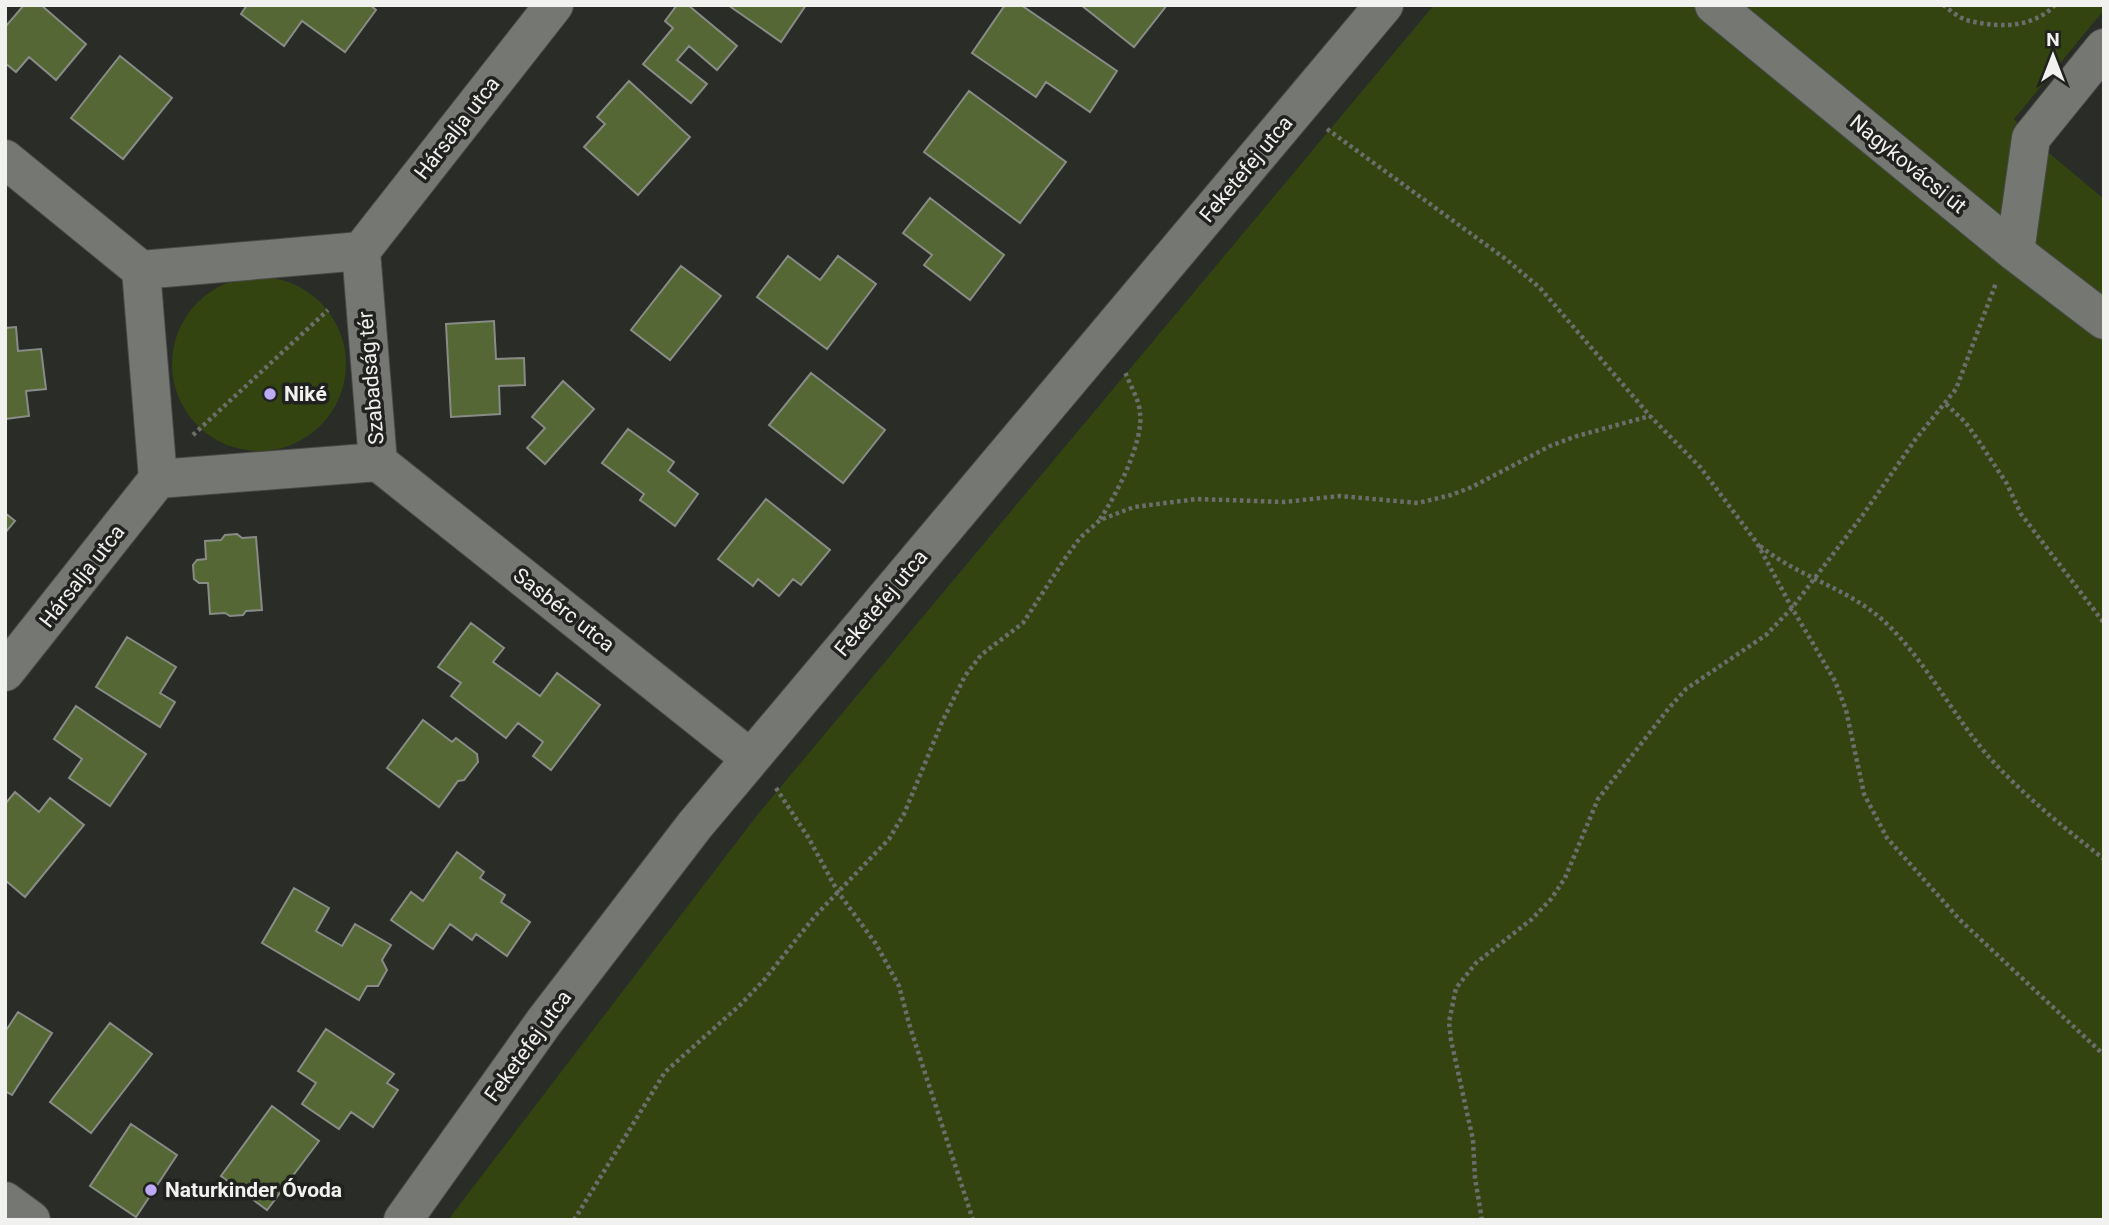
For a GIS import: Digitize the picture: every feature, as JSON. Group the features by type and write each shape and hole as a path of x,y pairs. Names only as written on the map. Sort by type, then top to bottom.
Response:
{"street":[{"name":"Hársalja utca","path":"361,251 554,5"},
{"name":"Feketefej utca","path":"403,1220 544,1022 750,758 1384,5"},
{"name":"Nagykovácsi út","path":"1714,5 2015,253 2104,320"},
{"path":"2015,253 2031,138 2104,48"},
{"path":"5,159 141,270 361,251"},
{"name":"Szabadság tér","path":"158,480 378,462 361,251"},
{"path":"141,270 158,480"},
{"name":"Sasbérc utca","path":"378,462 750,758"},
{"name":"Hársalja utca","path":"5,672 158,480"},
{"path":"5,1201 31,1220"}],"path":[{"path":"1942,5 1964,19 2011,26 2044,16 2055,5"},
{"path":"1329,131 1507,260 1540,288 1650,416 1700,467 1757,543 1791,608 1835,681 1846,709 1864,794 1887,838 1960,920 2104,1055"},
{"path":"158,480 199,427 329,310 361,251"},
{"path":"1482,1220 1472,1140 1451,1040 1449,1022 1456,988 1476,963 1531,919 1551,899 1565,878 1598,799 1669,708 1686,689 1766,635 1791,608 1877,495 1915,440 1946,404 1964,374 1996,284 2015,253"},
{"path":"574,1220 665,1072 739,1006 838,892 889,839 904,814 942,722 965,676 981,655 1024,623 1066,557 1080,538 1100,520 1114,500 1139,434 1141,415 1122,364 1101,341"},
{"path":"1946,404 1972,432 2007,484 2021,514 2104,623"},
{"path":"1100,520 1134,507 1197,499 1284,502 1340,496 1418,503 1472,487 1550,446 1650,416"},
{"path":"1757,543 1777,559 1858,600 1885,622 1911,648 1987,754 2030,800 2104,859"},
{"path":"750,758 778,790 838,892 876,944 899,986 973,1220"}],"green space":[{"path":"1434,5 2104,5 2104,10 2014,119 2031,138 2104,199 2104,1220 448,1220 758,814"},
{"path":"259,277 292,284 320,303 339,331 346,364 339,397 320,425 292,444 259,451 226,444 198,425 179,397 172,364 179,331 198,303 226,284"}],"building":[{"path":"24,5 41,5 86,44 56,80 29,57 16,72 5,63 5,27"},
{"path":"247,5 370,5 376,10 345,52 302,21 284,46 241,14"},
{"path":"677,5 688,5 737,46 717,70 689,46 677,60 707,84 691,103 643,64 673,28 665,21"},
{"path":"728,5 806,5 781,42"},
{"path":"1005,5 1021,5 1117,71 1090,112 1046,82 1036,97 972,53"},
{"path":"1081,5 1167,5 1134,47"},
{"path":"120,56 172,98 123,159 71,118"},
{"path":"629,81 690,137 638,195 584,147 605,124 597,117"},
{"path":"969,91 1066,162 1020,223 924,152"},
{"path":"930,198 1004,255 970,300 924,265 932,255 903,233"},
{"path":"788,256 820,280 838,256 876,284 827,349 757,297"},
{"path":"681,266 721,296 670,360 631,330"},
{"path":"494,321 496,359 524,358 525,385 499,386 500,414 451,417 446,324"},
{"path":"16,327 18,351 41,349 46,389 26,391 29,416 5,419 5,328"},
{"path":"811,373 885,430 843,483 769,425"},
{"path":"563,381 594,409 545,464 527,448 545,428 532,417"},
{"path":"628,429 674,462 668,471 698,494 675,526 640,500 644,494 602,463"},
{"path":"766,499 830,550 801,585 793,579 779,596 758,579 753,586 718,559"},
{"path":"5,513 15,521 5,533"},
{"path":"237,534 242,538 256,537 262,610 230,616 225,613 210,614 208,583 199,583 194,579 193,565 197,560 206,559 205,541 221,540 225,535"},
{"path":"471,623 504,648 493,662 540,696 557,673 600,705 551,770 533,756 543,742 518,723 506,738 451,696 461,683 438,667"},
{"path":"127,637 176,667 160,693 175,702 160,727 96,687"},
{"path":"76,706 146,754 110,806 69,778 82,759 54,739"},
{"path":"423,720 452,742 456,738 477,754 478,762 464,780 458,781 439,807 387,768"},
{"path":"15,792 39,812 50,798 84,825 25,897 5,880 5,804"},
{"path":"457,852 484,872 480,878 505,895 501,902 530,922 507,956 476,934 472,940 450,924 433,949 391,920 411,892 423,901"},
{"path":"294,888 329,908 316,931 342,946 355,924 391,945 382,960 387,970 378,986 367,986 359,1000 262,943"},
{"path":"18,1012 52,1033 12,1095 5,1091 5,1032"},
{"path":"110,1023 152,1054 91,1133 50,1102"},
{"path":"326,1029 394,1074 387,1083 398,1090 373,1127 351,1112 339,1129 302,1104 316,1083 298,1071"},
{"path":"272,1106 319,1141 267,1210 221,1176"},
{"path":"131,1124 177,1155 136,1217 90,1186"}],"place":[{"name":"Niké","path":"270,394"},
{"name":"Naturkinder Óvoda","path":"151,1190"}]}
